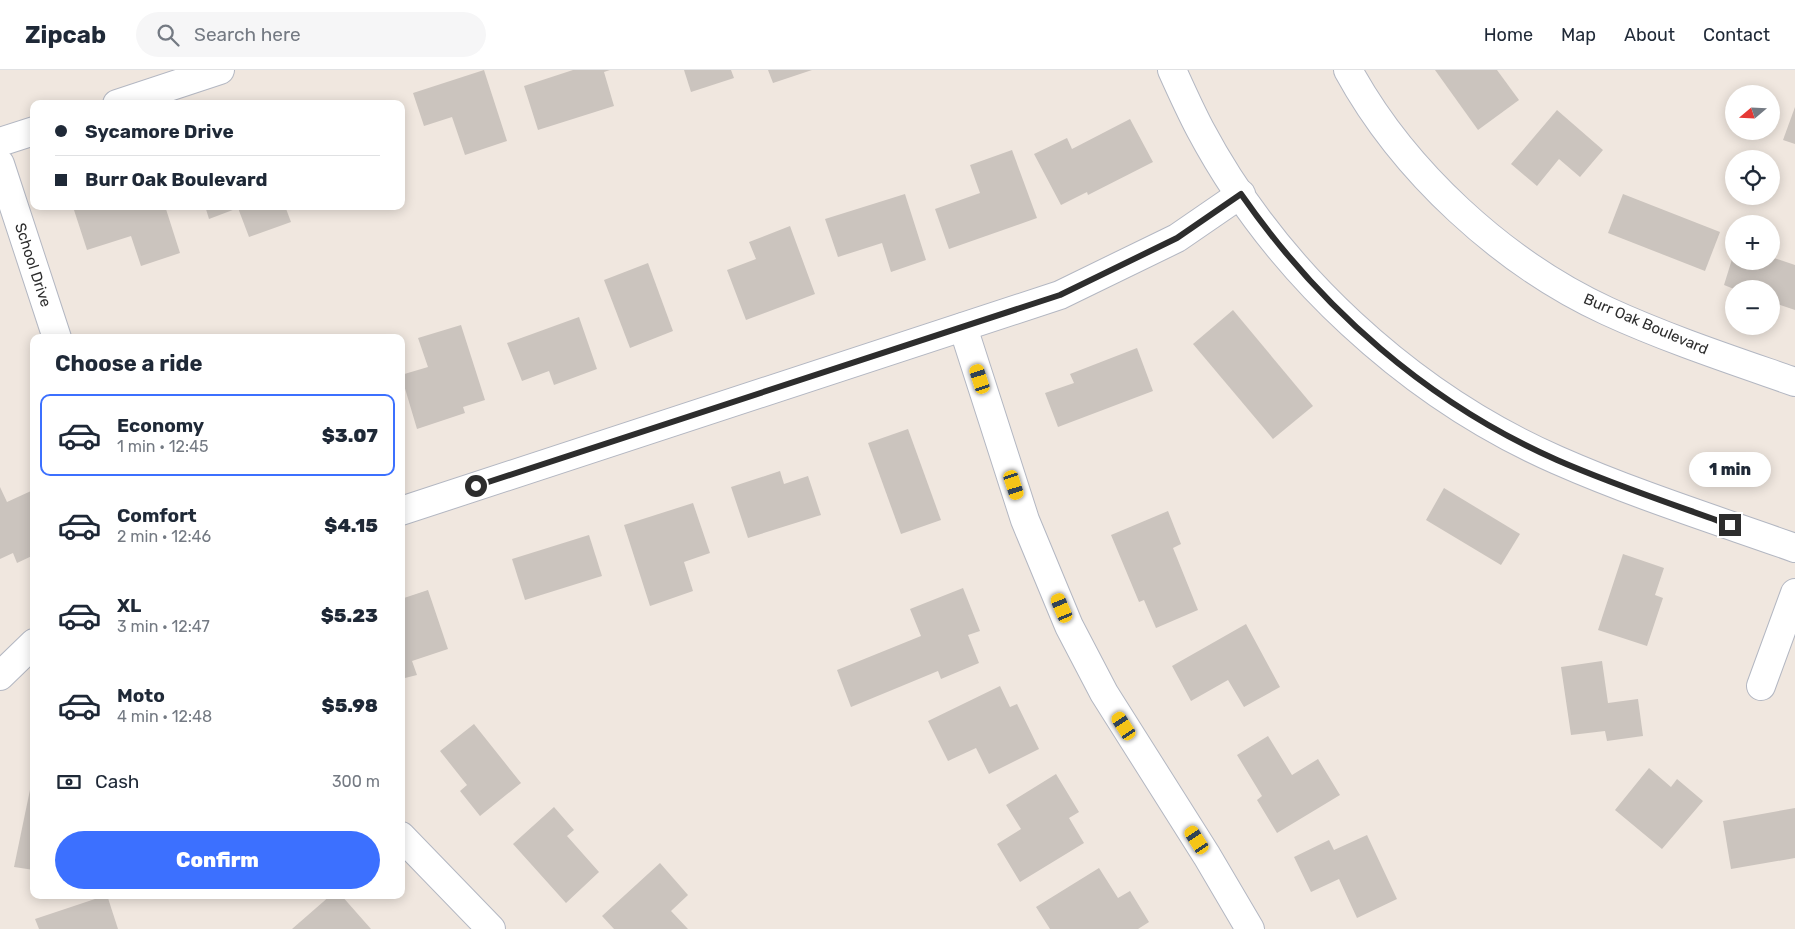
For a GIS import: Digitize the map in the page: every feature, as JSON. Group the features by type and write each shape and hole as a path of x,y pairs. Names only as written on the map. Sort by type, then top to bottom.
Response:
{"street":[{"path":"129,100 220,70"},
{"path":"1172,70 1200,130 1262,225 1317,290 1395,362 1468,413 1555,459 1614,483 1795,548"},
{"name":"Burr Oak Boulevard","path":"1348,70 1373,111 1402,149 1453,205 1500,245 1532,268 1606,311 1660,334 1795,382"},
{"path":"0,142 30,132"},
{"name":"School Drive","path":"0,164 56,334"},
{"path":"405,510 1060,295 1177,238 1241,194"},
{"path":"963,327 1025,520 1069,626 1104,693 1208,856 1250,929"},
{"path":"1762,686 1795,593"},
{"path":"0,676 30,647"},
{"path":"405,840 491,929"}],"building":[{"path":"484,70 507,141 465,155 452,117 424,126 413,93"},
{"path":"573,70 610,70 604,72 614,106 538,130 524,86"},
{"path":"684,70 731,70 734,78 691,92"},
{"path":"768,70 812,70 773,83"},
{"path":"1435,70 1497,70 1519,100 1478,130"},
{"path":"1795,107 1795,144 1783,140"},
{"path":"1557,110 1603,150 1580,177 1559,159 1537,186 1511,164"},
{"path":"1130,119 1153,162 1088,195 1087,192 1061,205 1034,154 1067,138 1072,149"},
{"path":"1012,150 1037,218 949,249 935,209 980,193 970,165"},
{"path":"905,194 926,260 891,272 882,243 838,257 825,219"},
{"path":"1623,194 1720,232 1705,271 1608,233"},
{"path":"74,210 166,210 180,253 141,266 131,236 87,250"},
{"path":"206,210 233,210 209,219"},
{"path":"239,210 286,210 291,222 249,237"},
{"path":"790,226 815,294 746,320 727,270 756,259 749,242"},
{"path":"1780,260 1795,265 1795,310 1780,305 1780,280 1726,280 1729,270 1780,270"},
{"path":"648,263 673,331 630,348 604,280"},
{"path":"1233,310 1313,406 1273,439 1193,344"},
{"path":"579,317 597,369 554,385 549,371 522,381 507,343"},
{"path":"461,325 485,400 463,407 465,413 417,429 405,388 405,374 428,367 418,338"},
{"path":"1137,348 1153,391 1058,427 1045,393 1074,383 1070,374"},
{"path":"908,429 941,520 901,534 868,443"},
{"path":"780,471 784,484 808,476 821,515 748,538 731,487"},
{"path":"0,487 7,502 30,491 30,557 17,563 13,553 0,559"},
{"path":"1444,488 1520,534 1501,565 1426,520"},
{"path":"693,503 710,553 684,562 693,591 650,606 624,525"},
{"path":"1168,511 1181,544 1173,548 1198,610 1156,628 1144,600 1139,602 1111,535"},
{"path":"589,535 602,576 525,600 512,559"},
{"path":"1623,554 1664,568 1655,595 1663,598 1647,646 1598,630"},
{"path":"963,588 980,631 968,635 979,663 941,679 938,671 851,707 837,670 921,636 910,609"},
{"path":"428,590 448,649 412,661 417,675 405,678 405,598"},
{"path":"1246,624 1280,687 1244,707 1228,680 1191,701 1172,666"},
{"path":"1602,661 1608,703 1638,699 1643,736 1607,741 1605,731 1571,735 1561,667"},
{"path":"1000,686 1010,707 1017,704 1039,749 989,774 976,748 948,761 928,721"},
{"path":"474,724 521,783 480,816 460,791 467,785 440,751"},
{"path":"1268,736 1292,775 1318,759 1340,795 1277,833 1257,800 1262,796 1237,755"},
{"path":"1649,768 1671,787 1677,779 1703,801 1662,849 1615,810"},
{"path":"1056,774 1079,812 1069,818 1084,843 1020,882 997,844 1021,829 1006,805"},
{"path":"30,790 30,869 14,867"},
{"path":"554,807 574,830 567,836 599,872 566,903 513,844"},
{"path":"1795,808 1795,858 1731,869 1723,821"},
{"path":"1367,835 1397,899 1357,918 1339,879 1311,892 1294,857 1329,840 1334,850"},
{"path":"660,863 688,895 671,911 688,929 614,929 602,916"},
{"path":"1099,868 1118,898 1130,891 1149,922 1138,929 1050,929 1036,907"},
{"path":"95,899 108,899 118,929 39,929 35,919"},
{"path":"326,899 345,899 371,929 292,929"}],"route":[{"path":"476,486 1060,295 1177,238 1241,194 1262,225 1317,290 1395,362 1428,387 1468,413 1555,459 1614,483 1730,525"}]}
